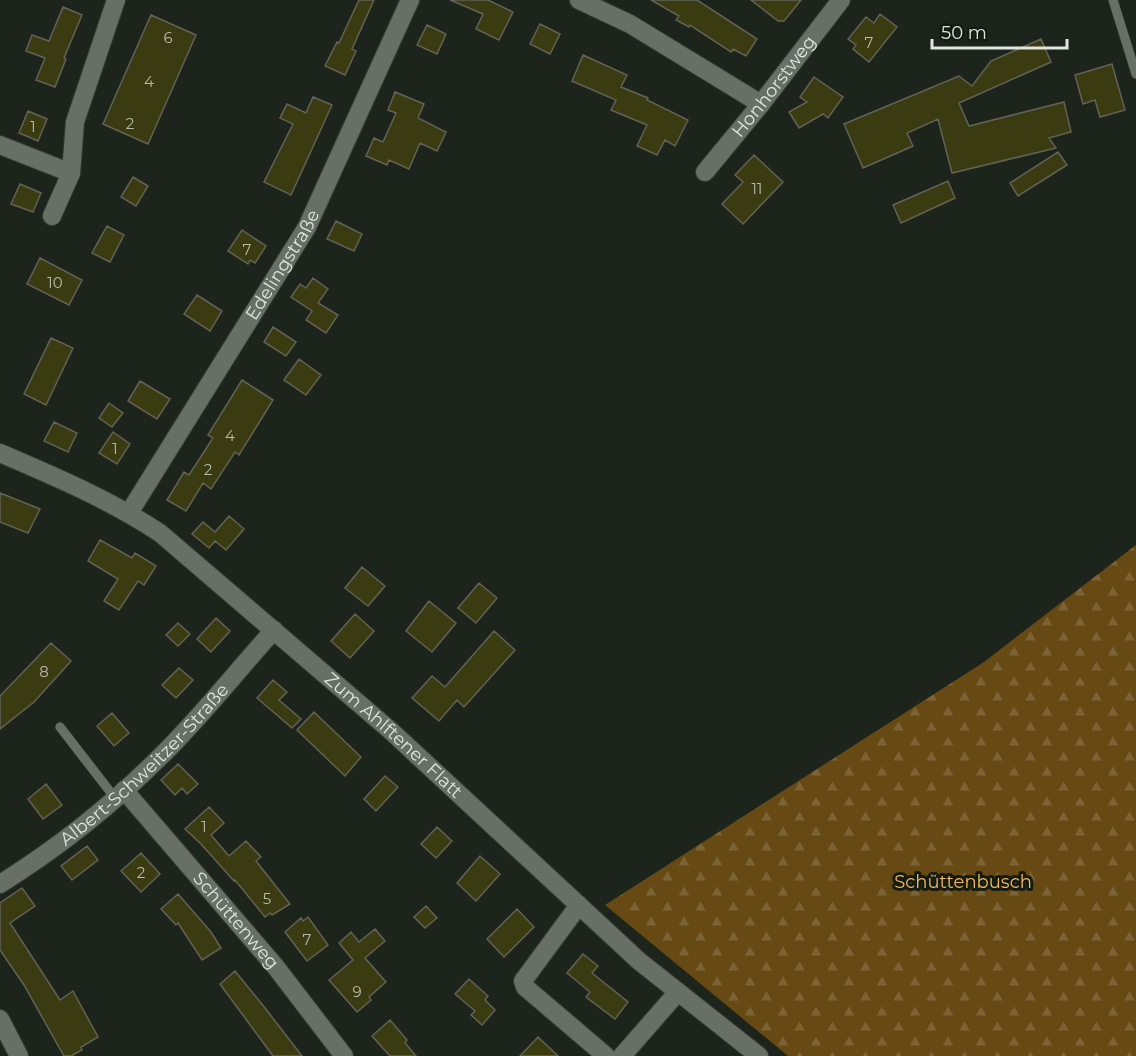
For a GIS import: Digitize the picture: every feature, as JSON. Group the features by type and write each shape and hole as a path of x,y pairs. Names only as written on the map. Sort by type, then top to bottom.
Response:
{"street":[{"path":"52,216 71,173 75,122 116,0"},
{"name":"Edelingstraße","path":"129,513 307,227 410,0"},
{"path":"579,0 630,24 761,104"},
{"name":"Honhorstweg","path":"705,172 841,0"},
{"path":"0,145 71,173"},
{"name":"Zum Ahlftener Flatt","path":"0,453 82,488 129,513 160,533 391,731 639,961 759,1056"},
{"name":"Albert-Schweitzer-Straße","path":"0,884 39,860 76,832 161,756 274,630"},
{"name":"Schüttenweg","path":"119,794 275,966 344,1056"},
{"path":"579,905 523,981 525,987 606,1056"},
{"path":"622,1056 677,993"},
{"path":"0,1019 19,1056"}],"lane":[{"path":"1113,0 1136,74"},
{"path":"60,727 119,794"}],"green space":[{"name":"Schüttenbusch","path":"1136,545 1136,1056 788,1056 605,905 984,662"}],"building":[{"path":"359,0 374,0 352,49 356,51 345,75 325,66 337,42 339,43"},
{"path":"450,0 488,0 513,12 499,40 476,29 483,14"},
{"path":"651,0 697,0 757,39 746,56 733,49 731,52 690,25 689,27 676,20 679,16"},
{"path":"751,0 801,0 784,21 778,21"},
{"path":"63,7 82,15 55,87 36,80 45,58 26,51 32,35 49,41"},
{"path":"880,14 897,27 869,62 853,49 856,45 848,39 866,17 874,23"},
{"path":"151,15 196,35 148,144 103,124"},
{"path":"540,24 560,34 550,54 530,44"},
{"path":"427,25 446,34 437,54 417,45"},
{"path":"1041,39 1051,62 959,103 969,126 1064,102 1071,132 1049,138 1056,148 952,173 938,119 907,133 913,146 863,168 844,124 959,76 972,86 991,61"},
{"path":"583,55 627,75 621,87 648,98 647,100 688,120 675,146 665,140 657,155 637,146 647,125 611,110 616,100 572,81"},
{"path":"1112,64 1125,110 1100,117 1095,100 1083,104 1075,75"},
{"path":"814,77 843,97 828,118 823,114 799,128 789,112 807,102 800,97"},
{"path":"395,92 424,104 418,118 446,132 437,151 420,143 409,169 389,160 387,165 366,156 374,138 383,142 396,113 388,110"},
{"path":"313,97 332,105 291,195 264,182 293,124 280,118 287,104 306,113"},
{"path":"28,111 47,119 38,141 19,133"},
{"path":"1058,152 1067,165 1018,196 1010,183"},
{"path":"754,155 783,182 743,224 722,204 743,182 735,175"},
{"path":"133,177 148,186 136,206 121,197"},
{"path":"948,181 955,198 901,223 893,205"},
{"path":"20,184 41,193 33,212 11,204"},
{"path":"336,221 362,234 354,251 327,239"},
{"path":"107,226 124,235 110,262 92,253"},
{"path":"242,230 266,246 255,263 250,260 248,264 228,251"},
{"path":"40,258 82,280 69,305 27,284"},
{"path":"313,278 328,289 318,303 338,315 326,333 306,320 312,311 291,297 300,284 306,288"},
{"path":"197,295 222,311 210,331 184,314"},
{"path":"273,327 296,342 286,356 264,342"},
{"path":"51,338 73,348 46,405 24,394"},
{"path":"299,359 321,375 306,395 284,380"},
{"path":"242,380 273,400 239,455 235,452 211,489 203,483 186,511 167,500 184,472 189,475 213,438 208,435"},
{"path":"140,381 170,399 157,419 128,401"},
{"path":"109,403 123,413 112,427 99,418"},
{"path":"54,422 77,433 68,452 44,441"},
{"path":"113,432 130,444 117,464 99,453"},
{"path":"0,493 40,509 28,533 0,522"},
{"path":"229,516 244,529 226,550 215,541 209,548 192,534 203,522 215,532"},
{"path":"100,540 132,558 135,553 156,566 144,585 138,581 119,610 104,601 118,579 88,561"},
{"path":"362,567 385,586 368,606 345,588"},
{"path":"479,583 497,598 476,623 458,608"},
{"path":"429,601 456,623 432,652 406,631"},
{"path":"355,614 374,631 350,658 331,641"},
{"path":"216,618 230,631 211,652 197,639"},
{"path":"178,623 190,634 178,646 166,635"},
{"path":"494,631 515,650 464,707 457,700 439,721 412,698 432,676 445,687"},
{"path":"51,643 71,661 34,702 0,729 0,696"},
{"path":"179,668 193,680 176,698 162,685"},
{"path":"273,680 287,692 279,700 301,719 292,728 257,698"},
{"path":"314,712 361,757 345,776 297,730"},
{"path":"112,713 129,733 114,746 97,726"},
{"path":"178,764 198,784 187,794 182,788 175,795 161,780"},
{"path":"385,776 398,787 376,811 364,799"},
{"path":"46,784 62,805 43,819 28,799"},
{"path":"209,807 224,823 211,835 229,856 246,841 261,857 256,861 290,904 265,917 235,880 185,829"},
{"path":"437,827 452,841 436,858 421,844"},
{"path":"87,846 98,860 72,880 61,866"},
{"path":"141,853 160,874 141,892 121,871"},
{"path":"480,856 500,874 476,901 457,883"},
{"path":"22,888 35,906 10,923 60,1000 73,991 98,1037 71,1056 64,1056 24,985 0,950 0,903"},
{"path":"178,894 211,932 221,948 202,960 178,923 176,925 161,909"},
{"path":"426,906 437,918 425,928 414,917"},
{"path":"517,909 534,927 504,957 487,939"},
{"path":"308,917 328,945 307,961 285,932 301,918 303,921"},
{"path":"375,929 385,941 365,958 386,982 357,1012 329,980 353,960 339,943 351,932 359,942"},
{"path":"583,954 598,966 592,973 628,1002 615,1019 586,997 590,992 567,973"},
{"path":"235,971 302,1056 273,1056 220,984"},
{"path":"469,979 488,996 485,1000 495,1010 482,1025 471,1015 475,1011 455,994"},
{"path":"390,1020 407,1040 405,1043 416,1056 390,1056 372,1036"},
{"path":"538,1037 558,1056 520,1056"}]}
